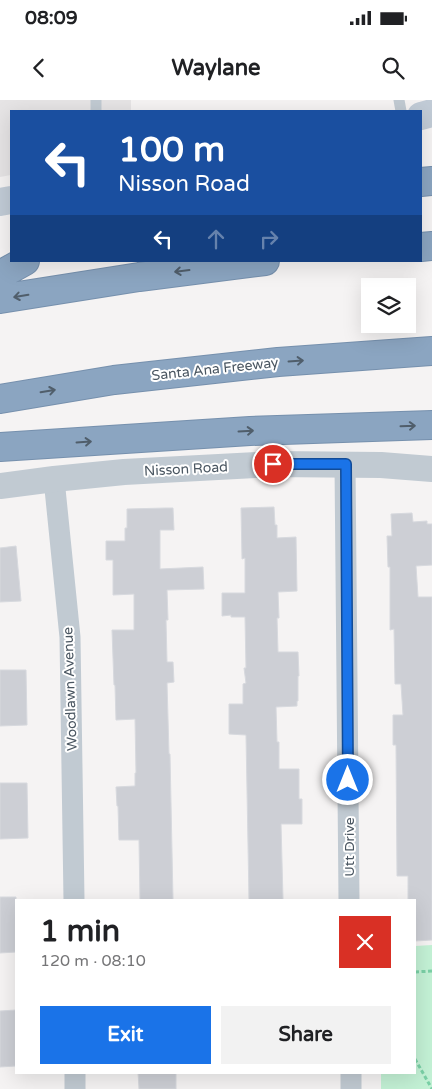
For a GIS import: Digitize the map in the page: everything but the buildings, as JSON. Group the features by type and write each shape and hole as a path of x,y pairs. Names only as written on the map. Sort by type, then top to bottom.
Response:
{"highway":[{"path":"0,275 23,262"},
{"path":"0,299 139,277 257,262"},
{"name":"Santa Ana Freeway","path":"0,399 114,380 278,362 432,351"},
{"path":"0,447 250,431 432,425"}],"street":[{"name":"Nisson Road","path":"0,486 124,472 273,464 381,464 432,469"},
{"name":"Utt Drive","path":"346,464 349,899"},
{"name":"Woodlawn Avenue","path":"54,479 70,637 74,899"},
{"path":"75,1089 76,1074"},
{"path":"351,1074 351,1089"}],"path":[{"path":"416,972 432,971"},
{"path":"416,1061 432,1089"}],"shaded area":[{"path":"0,100 131,100 131,110 10,110 10,175 0,177"}],"green space":[{"path":"432,945 432,1089 381,1089 381,1074 416,1074 416,946"}],"route":[{"path":"273,464 346,464 348,780"}]}
